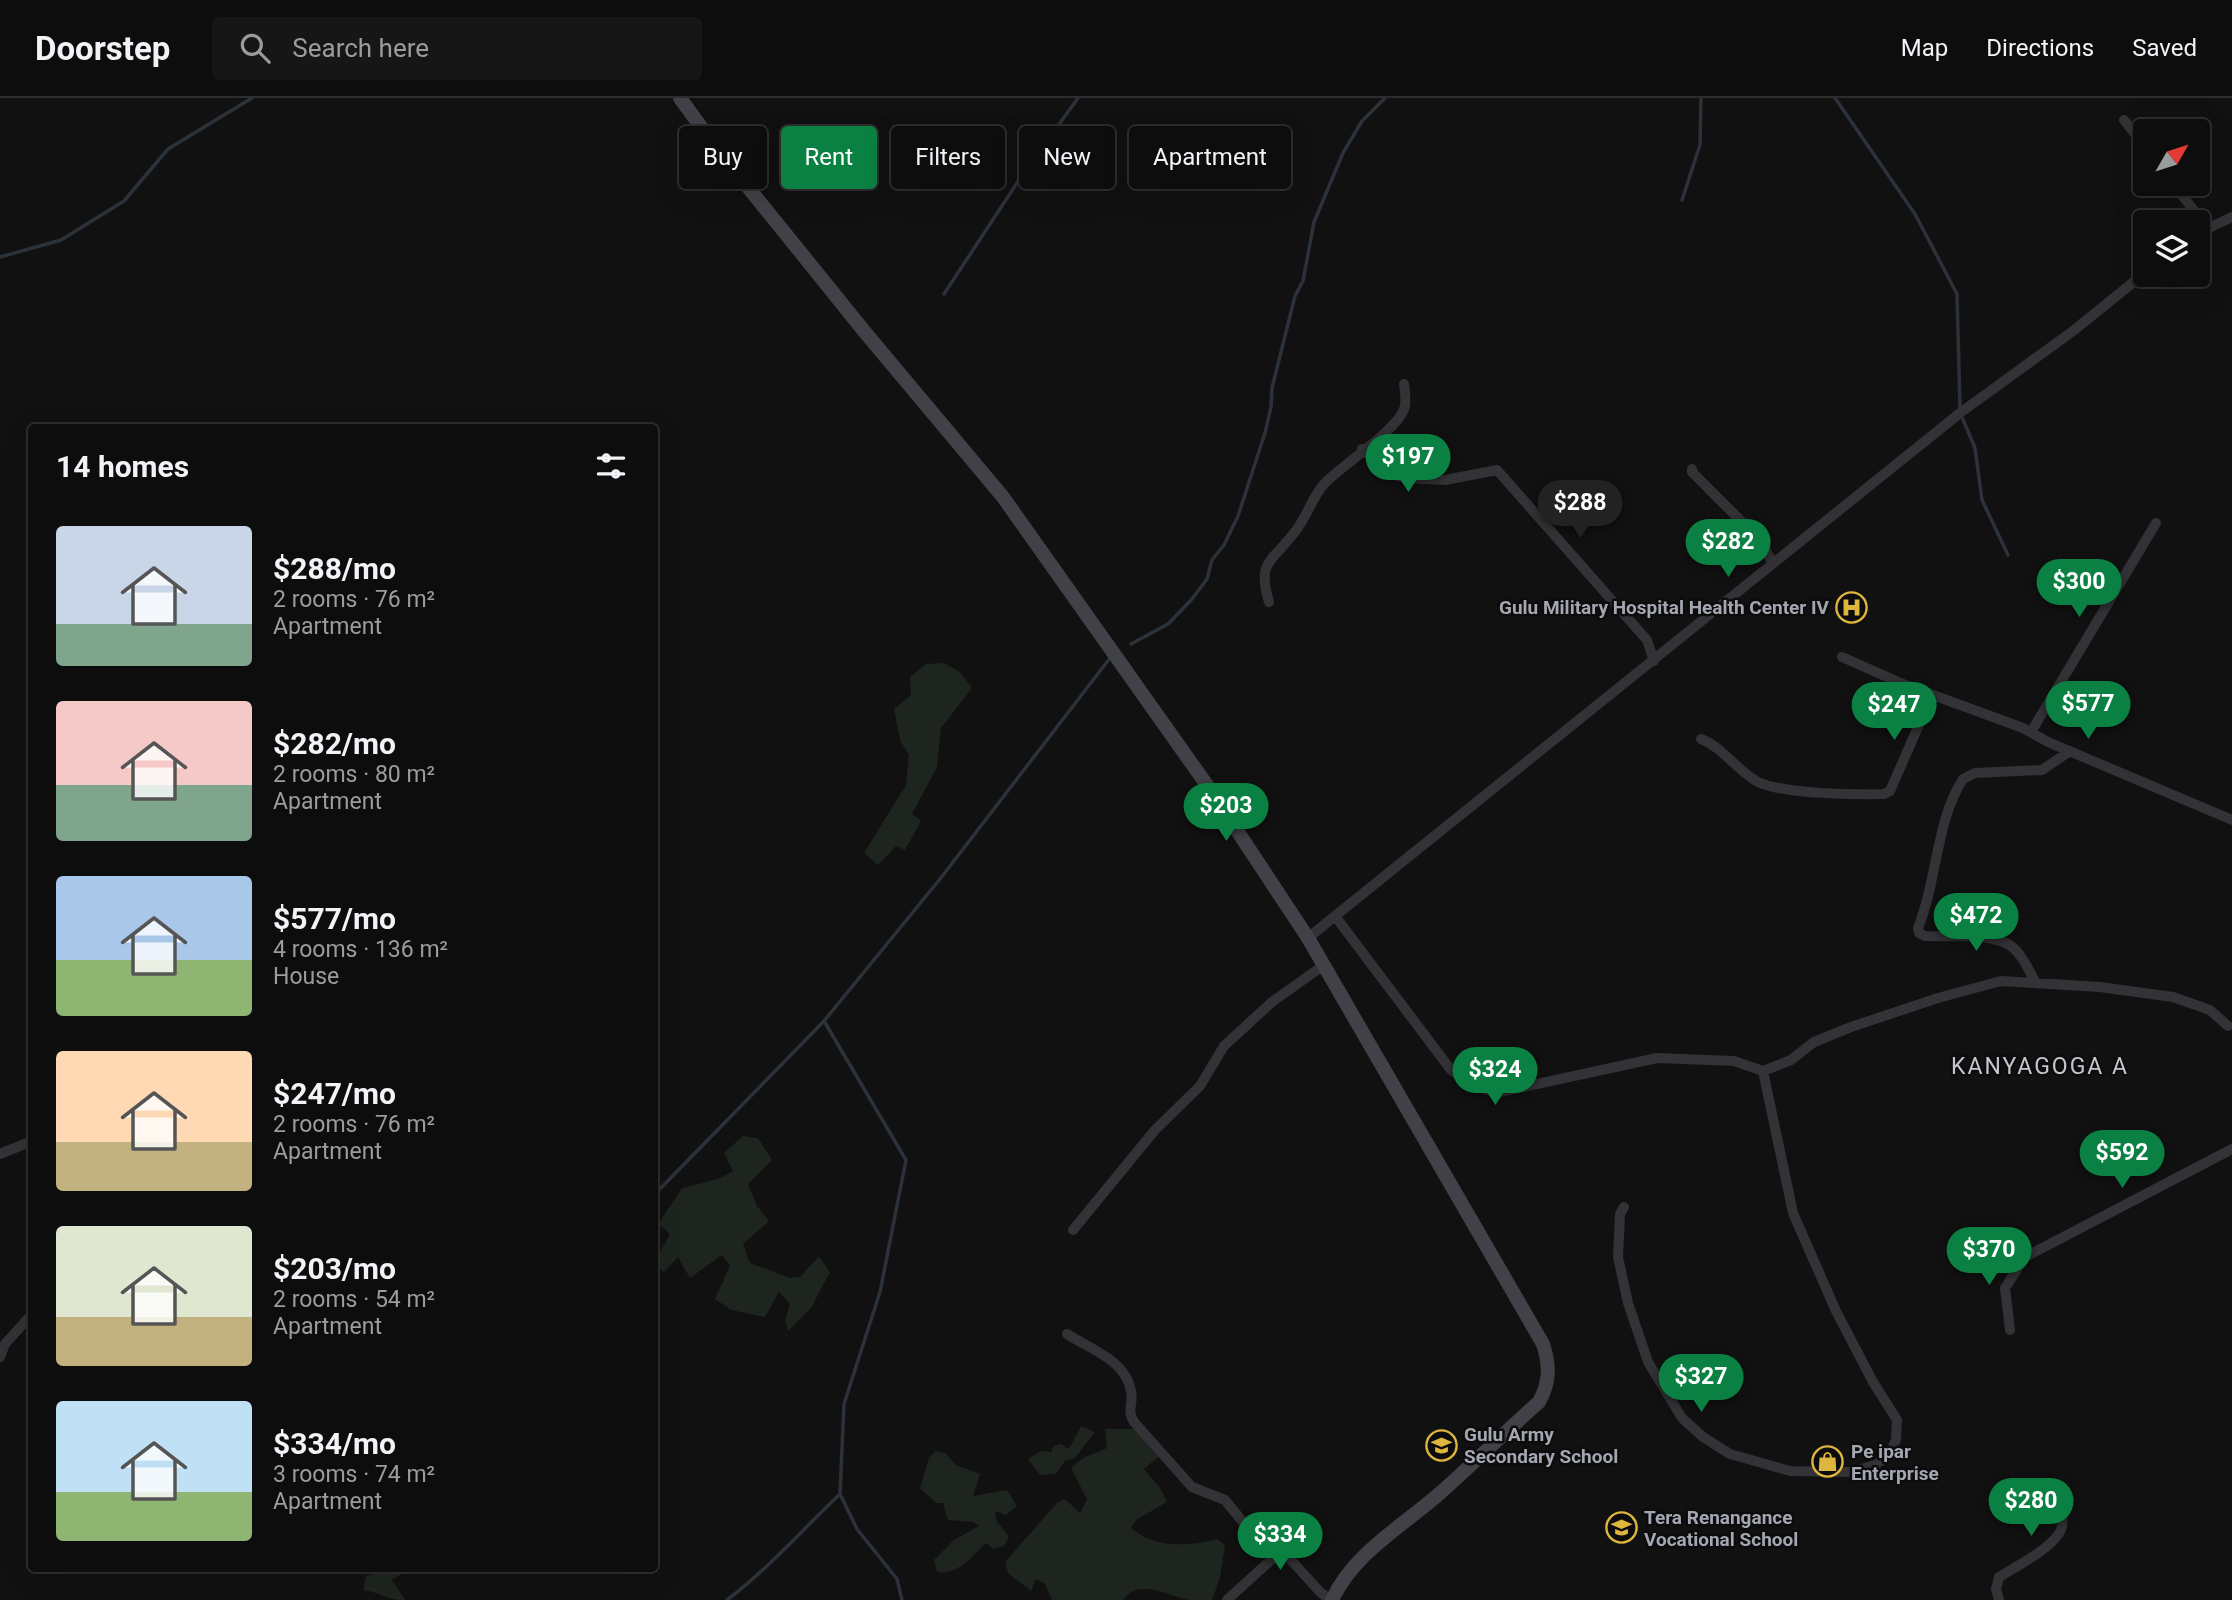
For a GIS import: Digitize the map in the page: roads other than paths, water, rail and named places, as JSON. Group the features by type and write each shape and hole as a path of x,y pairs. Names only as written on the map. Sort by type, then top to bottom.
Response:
{"street":[{"path":"680,98 718,150 864,331 1003,498 1217,800 1324,965 1357,1027 1543,1344 1549,1376 1547,1388 1539,1402 1438,1495 1352,1567 1331,1600 1320,1592 1282,1550 1227,1600"},
{"path":"2124,120 2133,131"},
{"path":"2183,196 2194,210"},
{"path":"2210,228 2232,218"},
{"path":"1307,937 1960,413 2073,331 2133,283"},
{"path":"1269,602 1262,580 1266,566 1302,523 1321,487 1363,449 1394,426 1405,407 1404,384"},
{"path":"1363,449 1394,475 1405,478 1455,479 1497,470 1647,640 1654,661"},
{"path":"1692,469 1762,542 1772,563"},
{"path":"2031,732 2156,523"},
{"path":"1842,657 1931,695 2031,732 2232,820"},
{"path":"1701,739 1721,751 1756,781 1768,785 1839,794 1884,794 1890,791 1931,695"},
{"path":"2036,983 2018,952 2003,942 1925,936 1919,933 1918,928 1932,887 1940,835 1963,779 1975,773 2042,770 2070,751"},
{"path":"1335,916 1451,1070 1482,1089 1500,1092 1657,1058 1734,1061 1763,1072 1791,1060 1814,1042 1827,1037 1938,998 2001,981 2100,986 2173,997 2210,1010 2231,1026"},
{"path":"1073,1230 1155,1130 1200,1086 1224,1046 1272,1002 1324,965"},
{"path":"1624,1207 1620,1214 1618,1257 1628,1303 1648,1362 1682,1418 1703,1437 1730,1454 1790,1471 1826,1474 1851,1472 1875,1465 1889,1455 1896,1440 1897,1420 1873,1382 1836,1311 1793,1213 1763,1072"},
{"path":"0,1154 28,1143"},
{"path":"2010,1330 2005,1288 2025,1257 2232,1149"},
{"path":"0,1357 3,1340 28,1318"},
{"path":"1067,1334 1121,1368 1132,1392 1128,1409 1134,1422 1192,1487 1225,1500 1272,1558"},
{"path":"1999,1600 1996,1589 1998,1577 2059,1535 2063,1525 2055,1493"}],"waterway":[{"path":"0,257 61,240 124,201 168,149 252,98"},
{"path":"944,294 1019,180 1078,98"},
{"path":"1131,644 1168,624 1192,599 1207,579 1212,560 1224,545 1238,516 1265,433 1272,388 1295,296 1303,281 1314,222 1343,153 1362,121 1385,98"},
{"path":"1682,200 1700,145 1701,98"},
{"path":"1835,98 1915,214 1957,294 1960,408"},
{"path":"1961,415 1975,448 1982,500 2008,555"},
{"path":"658,1191 824,1021 940,879 1110,658"},
{"path":"824,1021 906,1160 880,1292 844,1404 840,1494 857,1529 897,1579 902,1600"},
{"path":"727,1600 771,1562 840,1494"}],"place":[{"name":"Gulu Military Hospital Health Center IV","path":"1852,607"},
{"name":"Gulu Army Secondary School","path":"1441,1445"},
{"name":"Pe ipar Enterprise","path":"1828,1462"},
{"name":"Tera Renangance Vocational School","path":"1621,1528"}],"district":[{"name":"KANYAGOGA A","path":"2040,1066"}]}
